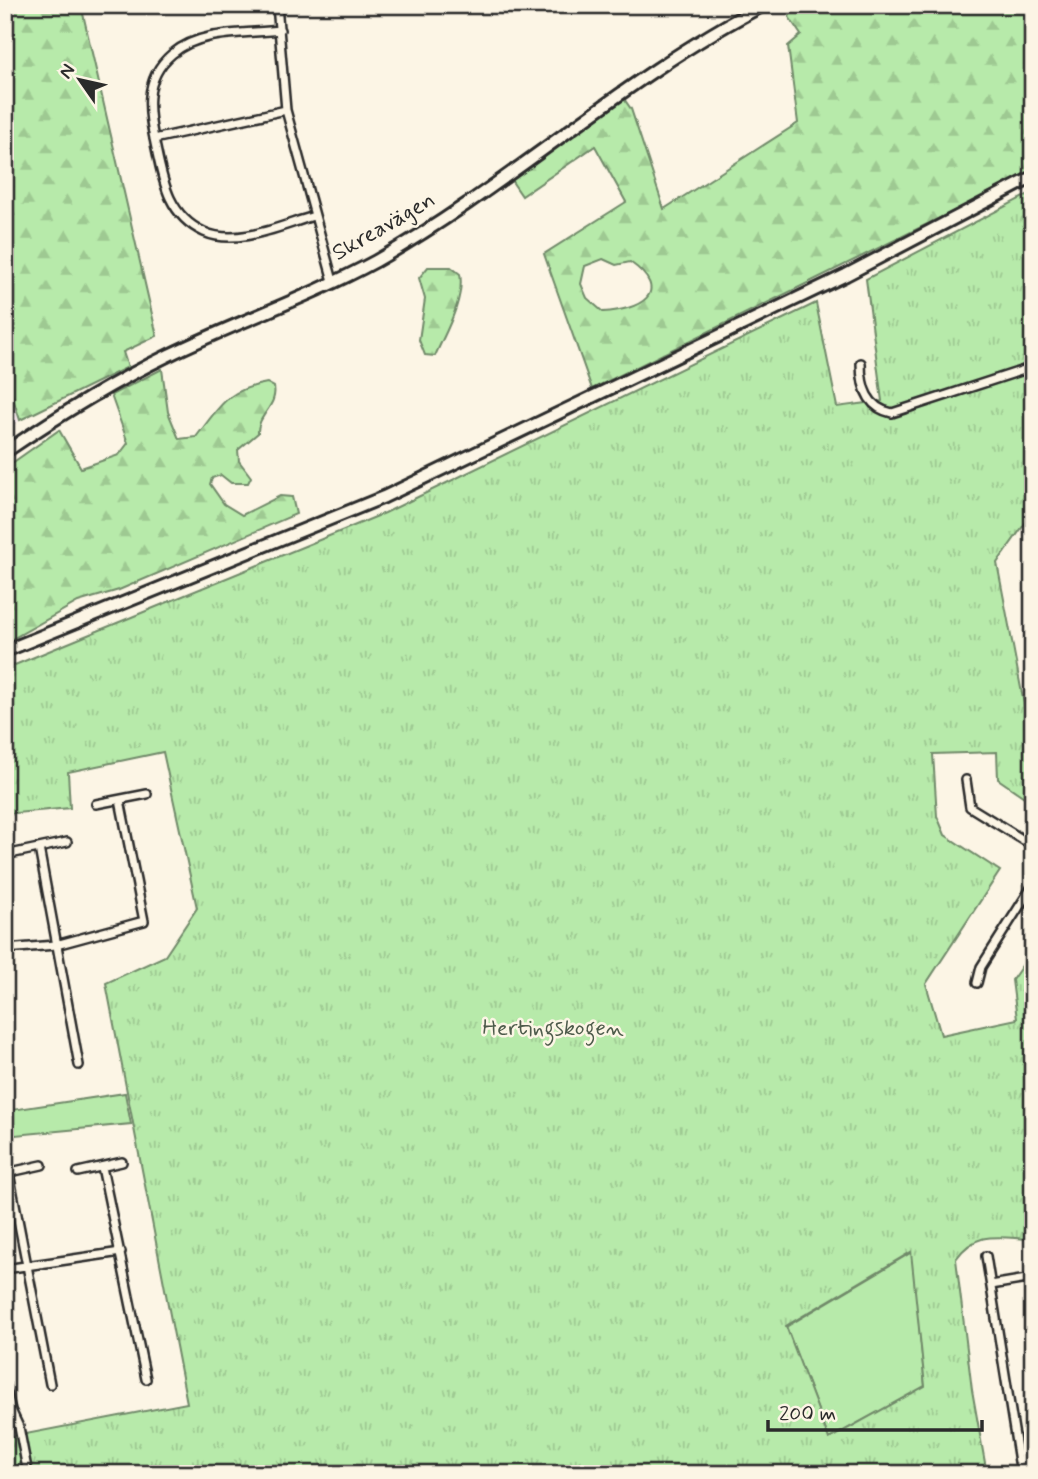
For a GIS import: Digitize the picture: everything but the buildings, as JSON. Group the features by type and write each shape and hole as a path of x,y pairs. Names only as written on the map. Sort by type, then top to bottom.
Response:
{"main road":[{"name":"Skreavägen","path":"5,452 56,416 132,374 375,261 436,223 671,58 764,5"},
{"path":"5,651 384,497 846,275 1033,177"}],"street":[{"path":"277,5 286,110 300,150 332,281"},
{"path":"280,30 197,39 170,55 151,82 147,112 164,190 180,215 205,233 233,238 314,216"},
{"path":"154,139 286,110"},
{"path":"861,363 861,383 868,399 882,411 892,413 1033,367"},
{"path":"966,780 970,807 1033,846"},
{"path":"96,804 147,794"},
{"path":"5,949 56,946 144,921 120,800"},
{"path":"10,854 67,842"},
{"path":"39,848 79,1065"},
{"path":"977,983 981,967 1033,885"},
{"path":"78,1172 122,1162"},
{"path":"42,1165 7,1173 50,1384"},
{"path":"102,1167 146,1379"},
{"path":"5,1269 121,1252"},
{"path":"986,1256 1021,1474"},
{"path":"991,1285 1033,1278"},
{"path":"6,1389 19,1427 28,1474"}],"shaded area":[{"path":"5,374 20,420 5,432"}],"green space":[{"path":"5,5 81,5 157,336 123,352 128,367 20,420 5,374 5,218 14,215 5,188"},
{"path":"794,5 1033,5 1033,172 592,389 544,254 626,202 595,146 522,196 511,180 624,99 631,109 664,209 798,123 788,46 801,35 789,17","holes":["603,259 616,265 630,262 643,273 650,291 646,298 629,308 603,312 587,298 581,284 585,266"]},
{"name":"Hertingskogen","path":"1033,192 1033,512 997,563 1033,751 1033,803 998,779 997,752 933,754 937,816 945,835 1000,871 926,984 941,1035 1017,1019 1012,980 1033,950 1033,1239 981,1239 964,1249 956,1259 972,1390 987,1474 226,1474 222,1467 187,1474 5,1474 5,1438 187,1403 106,983 165,956 197,908 163,752 68,772 70,808 5,814 5,669 385,513 816,303 837,407 882,401 866,279","holes":["911,1252 925,1386 829,1439 786,1326"]},
{"path":"428,267 451,267 460,274 461,284 453,316 435,356 425,355 419,340 425,299 419,278"},
{"path":"162,369 168,412 179,439 196,437 218,408 242,390 267,383 274,387 273,400 261,421 258,433 238,450 239,461 251,477 248,483 231,483 221,475 212,478 210,484 224,504 242,515 280,496 292,497 296,514 119,590 78,602 5,643 5,468 59,430 81,468 119,455 128,443 111,395"},
{"path":"125,1093 131,1124 5,1136 5,1111"},
{"path":"912,1252 925,1387 829,1439 786,1327"}]}
